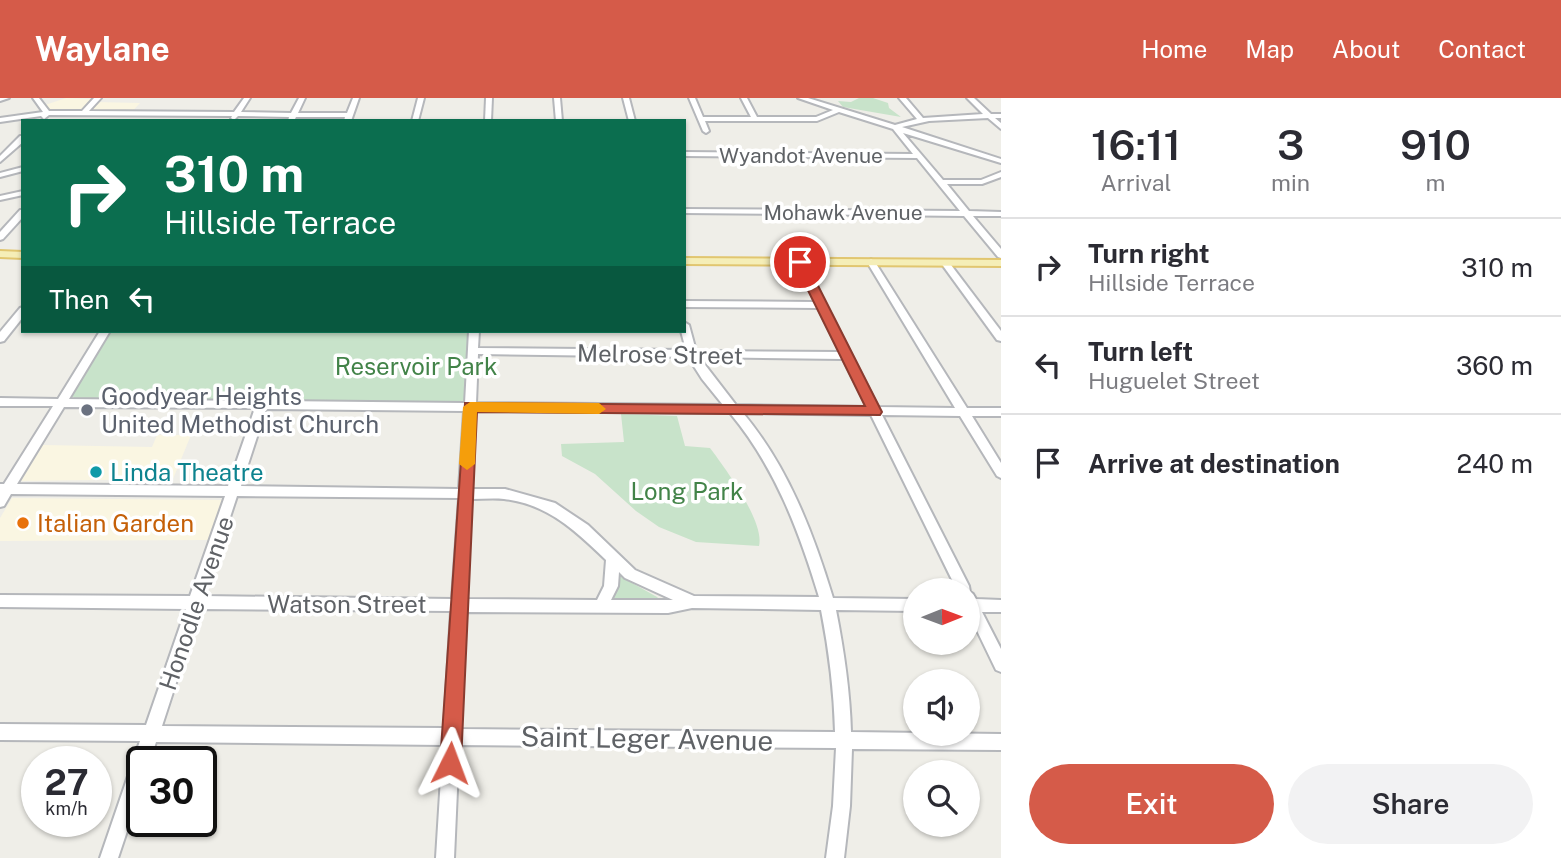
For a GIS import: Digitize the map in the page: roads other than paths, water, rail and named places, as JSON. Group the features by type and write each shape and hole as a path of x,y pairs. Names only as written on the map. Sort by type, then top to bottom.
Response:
{"main road":[{"path":"0,254 21,254"},
{"path":"686,261 1001,263"}],"street":[{"path":"0,99 6,98"},
{"path":"36,98 47,113"},
{"path":"83,114 99,98"},
{"path":"235,118 247,98"},
{"path":"292,118 302,98"},
{"path":"0,120 47,113 348,118 356,98"},
{"path":"416,119 421,98"},
{"path":"488,119 489,98"},
{"path":"557,98 559,119"},
{"path":"626,98 631,119"},
{"path":"692,98 706,131"},
{"path":"744,98 755,119"},
{"path":"801,98 1001,161"},
{"path":"817,103 824,98"},
{"path":"902,98 920,119"},
{"path":"970,98 1001,127"},
{"path":"701,119 817,119 839,110"},
{"path":"42,119 47,113"},
{"path":"102,119 117,114"},
{"path":"896,128 901,123 920,119 1001,116"},
{"path":"896,128 1001,255"},
{"path":"0,145 21,139"},
{"path":"0,160 21,140"},
{"name":"Wyandot Avenue","path":"686,154 918,156"},
{"path":"0,175 21,170"},
{"path":"940,182 982,182 1001,174"},
{"path":"0,198 21,193"},
{"name":"Mohawk Avenue","path":"686,211 1001,214"},
{"path":"0,237 21,214"},
{"path":"800,262 958,578"},
{"path":"871,262 1001,473"},
{"path":"945,263 1001,338"},
{"path":"686,304 822,305"},
{"path":"0,339 21,313"},
{"path":"686,332 697,364 737,411 766,452 795,506 811,544 829,604 840,676 845,740 835,858"},
{"path":"0,502 4,489 104,333"},
{"path":"445,858 474,333"},
{"name":"Melrose Street","path":"473,351 847,356"},
{"path":"0,402 1001,412"},
{"name":"Honodle Avenue","path":"109,858 262,405"},
{"path":"4,489 465,492 518,496 551,507 583,528 613,560 646,583 693,601 903,605"},
{"path":"601,606 611,586 613,560"},
{"name":"Watson Street","path":"0,601 668,607 693,601"},
{"path":"980,604 1001,606"},
{"path":"980,624 1001,665"},
{"name":"Saint Leger Avenue","path":"0,732 1001,742"}],"place":[{"name":"Goodyear Heights United Methodist Church","path":"87,410"},
{"name":"Linda Theatre","path":"96,472"},
{"name":"Italian Garden","path":"23,523"}],"park label":[{"name":"Reservoir Park","path":"416,366"},
{"name":"Long Park","path":"687,491"}]}
